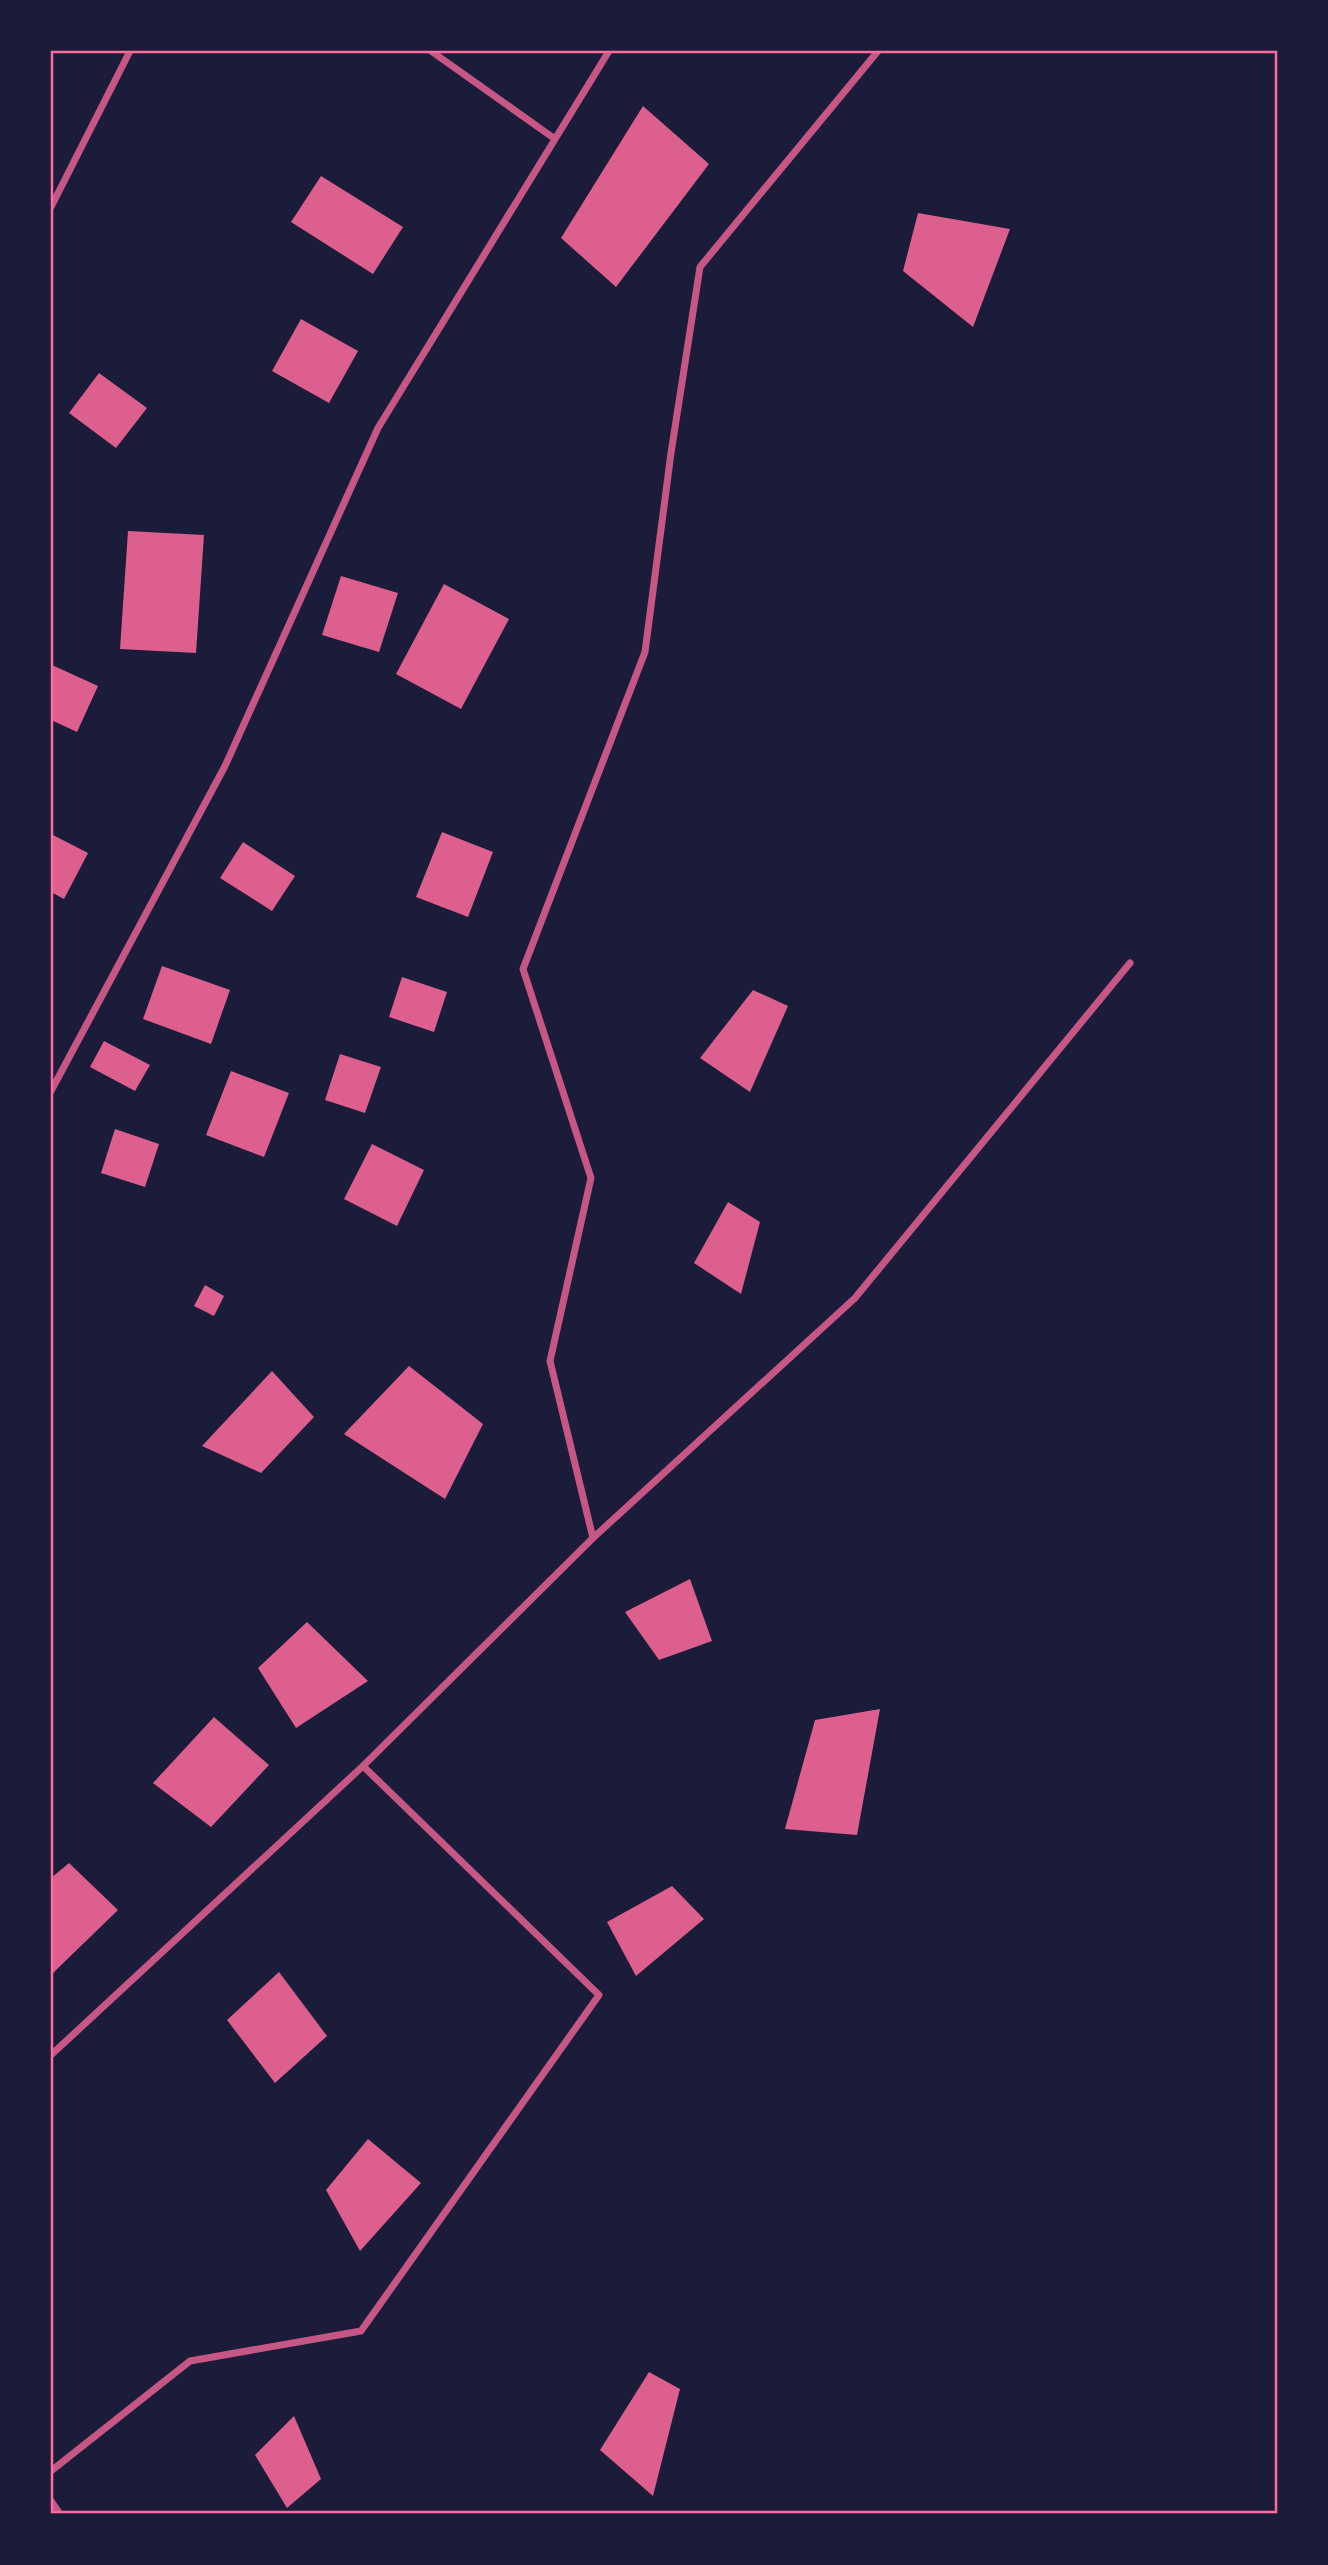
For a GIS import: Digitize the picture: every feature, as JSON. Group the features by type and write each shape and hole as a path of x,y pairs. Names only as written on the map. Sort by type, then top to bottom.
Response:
{"street":[{"path":"51,206 130,51"},
{"path":"431,51 555,139"},
{"path":"51,1091 226,766 378,428 609,51"},
{"path":"593,1538 550,1361 591,1178 523,969 645,652 671,453 700,267 878,51"},
{"path":"51,2055 363,1766 593,1538 855,1298 1130,963"},
{"path":"51,2471 190,2361 361,2331 599,1995 363,1766"},
{"path":"51,2501 60,2514"}],"building":[{"path":"643,106 709,164 616,287 561,238"},
{"path":"321,176 403,227 373,274 291,222"},
{"path":"918,213 1010,229 973,327 903,271"},
{"path":"301,319 358,351 329,403 272,371"},
{"path":"99,373 147,408 116,448 69,413"},
{"path":"128,531 204,535 196,653 120,649"},
{"path":"341,576 398,593 379,652 322,635"},
{"path":"444,584 509,619 461,709 396,674"},
{"path":"52,665 98,686 77,732 51,720"},
{"path":"442,832 493,852 468,917 416,897"},
{"path":"51,834 88,853 64,899 51,892"},
{"path":"243,842 295,876 272,911 220,878"},
{"path":"162,966 230,990 211,1044 143,1019"},
{"path":"402,977 447,992 434,1032 389,1017"},
{"path":"753,990 788,1006 750,1092 700,1058"},
{"path":"104,1041 150,1065 135,1091 90,1067"},
{"path":"340,1054 381,1067 365,1113 325,1100"},
{"path":"231,1071 289,1093 264,1157 206,1135"},
{"path":"115,1129 159,1144 145,1187 101,1173"},
{"path":"372,1144 424,1170 397,1226 344,1199"},
{"path":"728,1202 760,1222 741,1294 694,1263"},
{"path":"205,1285 224,1296 214,1316 194,1306"},
{"path":"409,1366 483,1424 445,1499 344,1434"},
{"path":"272,1371 314,1417 261,1473 202,1446"},
{"path":"690,1579 712,1641 659,1660 625,1612"},
{"path":"307,1622 368,1681 296,1728 258,1668"},
{"path":"880,1709 857,1835 785,1829 815,1720"},
{"path":"214,1717 269,1765 211,1827 153,1783"},
{"path":"69,1863 118,1910 51,1975 51,1878"},
{"path":"672,1886 704,1919 636,1976 607,1922"},
{"path":"279,1972 327,2036 275,2083 227,2020"},
{"path":"368,2139 421,2183 360,2251 326,2190"},
{"path":"649,2372 680,2389 653,2496 600,2450"},
{"path":"294,2416 321,2479 287,2508 255,2455"}]}
